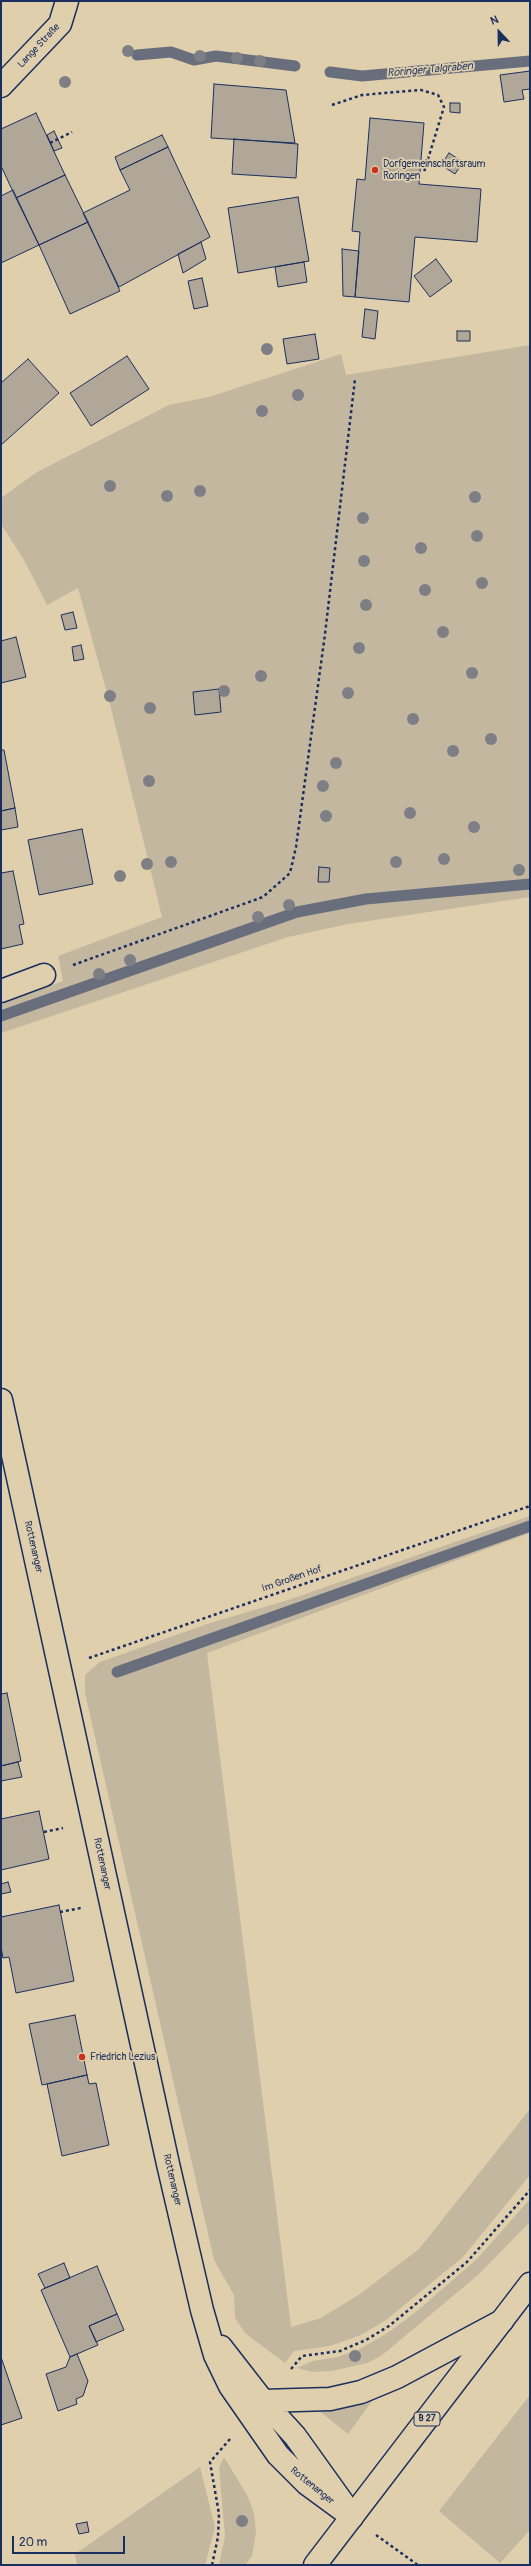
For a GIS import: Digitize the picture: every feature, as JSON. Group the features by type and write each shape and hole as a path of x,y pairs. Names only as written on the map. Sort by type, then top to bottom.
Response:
{"street":[{"name":"Lange Straße","path":"1,86 60,24 67,1"},
{"path":"1,990 44,975"},
{"name":"Rottenanger","path":"1,1400 168,2164 206,2327 221,2371 278,2455 307,2484 352,2517"},
{"name":"B 27","path":"315,2565 530,2284"},
{"path":"263,2401 330,2399 361,2392 398,2377 502,2321"},
{"name":"Rottenanger","path":"206,2327 263,2401 302,2446 352,2517"}],"path":[{"path":"332,105 362,95 421,90 438,95 444,107 424,172"},
{"path":"50,143 72,132"},
{"path":"44,975 263,897 290,873 296,847 325,634 355,379"},
{"name":"Im Großen Hof","path":"60,1668 530,1506"},
{"path":"352,2517 418,2565"}],"shaded area":[{"path":"530,345 530,897 348,924 288,937 1,1033 1,1004 63,981 58,956 162,917 109,700 78,588 47,605 24,560 1,524 1,498 37,472 169,405 209,397 341,354 346,375"},
{"path":"530,1516 530,1533 207,1653 291,2327 321,2318 360,2294 419,2249 530,2109 530,2175 463,2257 386,2320 361,2335 330,2346 294,2351 285,2363 246,2334 235,2318 234,2295 214,2260 85,1693 85,1675 100,1662 207,1624 288,1600"},
{"path":"530,2199 530,2222 478,2275 381,2356 367,2363 332,2371 312,2372 297,2368 313,2361 337,2357 358,2350 389,2332 417,2311 477,2259"},
{"path":"378,2393 348,2434 312,2405"},
{"path":"530,2395 530,2530 500,2563 439,2511"},
{"path":"224,2457 247,2495 254,2513 256,2532 252,2556 245,2565 219,2565 225,2536 219,2468"},
{"path":"200,2467 215,2527 205,2565 77,2565 75,2554"}],"building":[{"path":"530,71 530,89 522,90 524,99 504,102 500,75"},
{"path":"214,84 286,90 295,143 211,138"},
{"path":"450,103 460,103 460,113 450,112"},
{"path":"36,113 65,175 16,198 1,166 1,129"},
{"path":"370,118 424,123 419,184 481,189 477,242 415,237 409,302 355,297 360,232 352,231 357,179 365,180"},
{"path":"54,131 62,148 54,151 47,135"},
{"path":"162,135 168,147 120,170 115,157"},
{"path":"234,139 298,144 296,178 232,174"},
{"path":"168,147 210,237 119,287 83,213 130,190 120,170"},
{"path":"449,153 463,162 455,174 441,165"},
{"path":"65,175 88,222 39,245 16,198"},
{"path":"13,190 39,245 1,263 1,196"},
{"path":"298,197 309,261 238,273 228,208"},
{"path":"88,222 120,291 70,314 39,245"},
{"path":"201,242 206,259 183,273 178,254"},
{"path":"342,249 359,251 355,297 343,296"},
{"path":"436,259 452,281 430,297 414,276"},
{"path":"304,262 307,282 278,287 275,267"},
{"path":"202,278 208,306 194,309 188,281"},
{"path":"365,309 378,311 375,339 362,337"},
{"path":"457,331 470,331 470,341 457,341"},
{"path":"315,334 319,359 287,364 283,339"},
{"path":"127,356 149,389 91,426 70,393"},
{"path":"28,359 59,393 1,445 1,383"},
{"path":"73,612 77,628 65,630 61,615"},
{"path":"16,637 26,677 1,683 1,641"},
{"path":"81,645 84,659 74,661 72,647"},
{"path":"219,689 221,712 195,715 193,692"},
{"path":"1,750 4,750 15,808 1,811"},
{"path":"15,808 18,827 1,830 1,811"},
{"path":"82,829 93,884 39,895 28,840"},
{"path":"319,867 330,868 329,882 318,882"},
{"path":"13,871 24,924 19,925 23,944 1,949 1,873"},
{"path":"7,1693 21,1761 1,1766 1,1694"},
{"path":"18,1762 22,1777 1,1781 1,1766"},
{"path":"39,1811 49,1859 1,1870 1,1819"},
{"path":"8,1882 11,1892 1,1894 1,1884"},
{"path":"59,1905 74,1981 16,1993 9,1957 3,1958 1,1947 1,1917"},
{"path":"75,2015 87,2075 42,2085 29,2024"},
{"path":"87,2075 89,2084 96,2083 109,2145 62,2156 47,2084"},
{"path":"64,2263 70,2278 45,2288 38,2274"},
{"path":"97,2266 117,2314 89,2326 98,2345 70,2357 41,2290"},
{"path":"117,2314 124,2330 96,2342 89,2326"},
{"path":"77,2354 88,2381 83,2396 76,2399 77,2404 58,2411 46,2374 66,2367 70,2357"},
{"path":"1,2357 22,2418 1,2425"},
{"path":"87,2522 89,2532 79,2534 76,2524"}],"waterway":[{"name":"Roringer Talgraben","path":"137,55 171,52 194,60 216,56 295,66"},
{"name":"Roringer Talgraben","path":"330,72 362,76 530,61"},
{"path":"1,1016 297,912 366,899 530,884"},
{"path":"117,1672 530,1526"}],"place":[{"name":"Dorfgemeinschaftsraum Roringen","path":"375,170"},
{"name":"Friedrich Lezius","path":"82,2057"}]}
